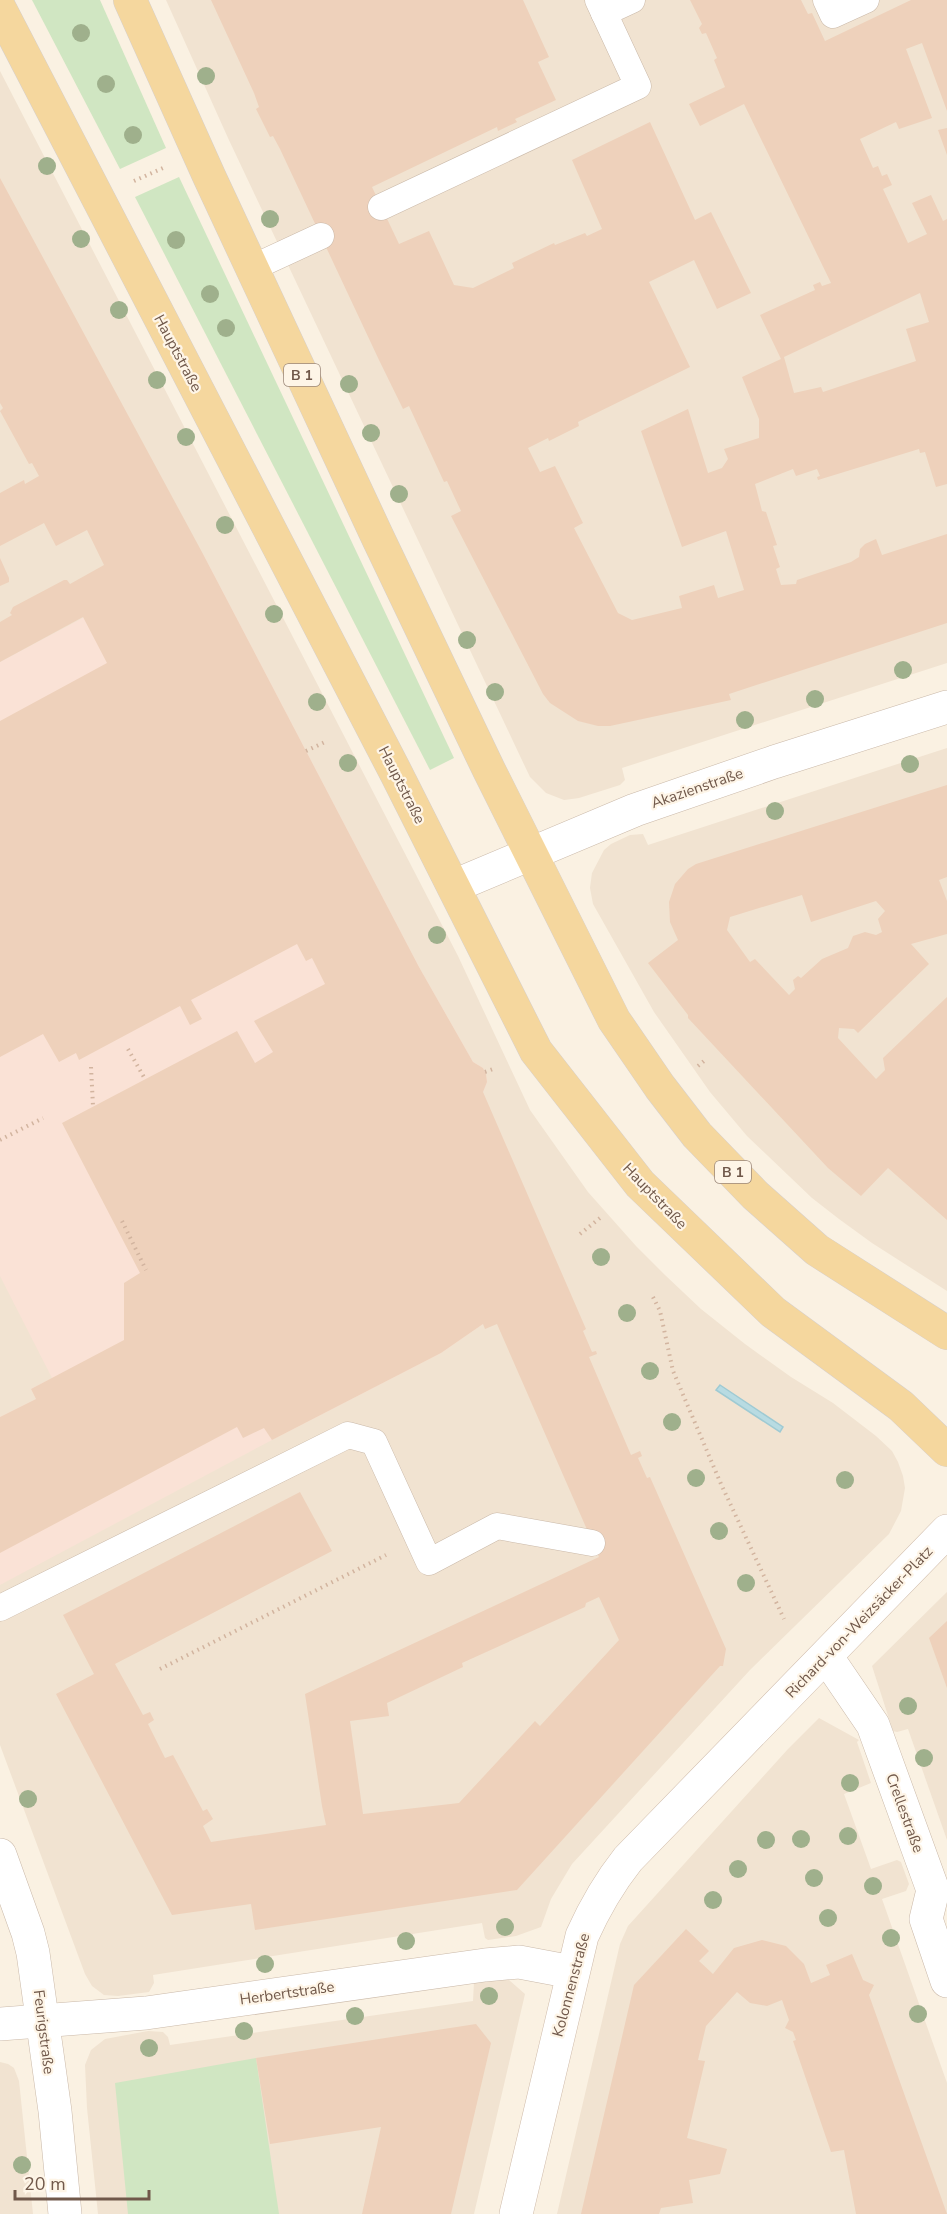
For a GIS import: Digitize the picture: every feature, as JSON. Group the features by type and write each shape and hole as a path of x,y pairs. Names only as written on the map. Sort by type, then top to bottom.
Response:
{"main road":[{"name":"B 1","path":"129,0 388,559 614,1020 660,1087 697,1135 755,1195 817,1250 947,1333"},
{"name":"Hauptstraße","path":"0,9 454,886 536,1051 640,1184 773,1312 901,1406 947,1450"}],"street":[{"name":"Akazienstraße","path":"454,886 635,810 774,762 947,707"},
{"name":"Richard-von-Weizsäcker-Platz","path":"771,1714 947,1531"},
{"name":"Crellestraße","path":"826,1656 873,1725 933,1890 926,1919 947,1981"},
{"name":"Kolonnenstraße","path":"516,2214 572,1972 582,1936 595,1907 609,1882 628,1859 771,1714"},
{"name":"Feurigstraße","path":"0,1855 31,1943 43,2021 65,2214"},
{"name":"Herbertstraße","path":"0,2024 146,2013 485,1965 519,1962 572,1972"}],"lane":[{"path":"381,207 638,87 601,7 632,0"},
{"path":"826,0 833,15 866,0"},
{"path":"252,268 321,236"},
{"path":"0,1608 348,1435 374,1442 429,1562 497,1526 592,1543"}],"path":[{"path":"128,184 173,164"},
{"path":"306,751 325,742"},
{"path":"128,1049 145,1079"},
{"path":"698,1066 704,1061"},
{"path":"91,1067 93,1106"},
{"path":"485,1072 496,1068"},
{"path":"0,1140 43,1118"},
{"path":"580,1234 600,1218"},
{"path":"122,1221 146,1270"},
{"path":"653,1297 660,1311 673,1371 721,1484 784,1619"},
{"path":"160,1669 418,1538"}],"shaded area":[{"path":"166,0 947,0 947,663 622,768 625,780 620,785 579,798 564,800 546,793 530,777 228,138"},
{"path":"0,71 458,956 530,1110 588,1192 665,1275 701,1309 745,1344 833,1403 876,1436 892,1451 903,1476 905,1488 901,1511 889,1534 750,1670 572,1864 551,1899 541,1927 516,1936 488,1940 485,1938 482,1923 153,1975 154,1983 149,1992 118,1996 104,1995 92,1986 85,1974 0,1745"},
{"path":"203,554 419,967 473,1062 483,1068 486,1074 487,1082 483,1092 483,1324 441,1353 0,1585 0,1417 36,1399 31,1389 52,1378 0,1276 0,662"},
{"path":"947,748 947,1291 839,1219 812,1198 747,1136 710,1092 654,1012 593,904 590,888 592,873 604,850 630,835 643,834 648,845"},
{"path":"947,1592 947,1840 908,1729 893,1731 872,1666"},
{"path":"819,1718 859,1740 857,1742 871,1783 844,1794 871,1869 897,1860 901,1862 909,1884 906,1891 882,1899 947,2083 947,2214 557,2214 620,1944 628,1926 788,1749"},
{"path":"506,1979 525,1994 474,2214 98,2214 85,2065 91,2050 105,2039 148,2031 163,2032 168,2037 170,2045 473,2001 474,1982"},
{"path":"0,2062 14,2068 19,2081 33,2214 0,2214"}],"green space":[{"path":"32,0 100,0 166,148 120,169"},
{"path":"179,177 454,758 430,770 135,197"},
{"path":"256,2058 279,2214 128,2214 115,2083"}],"water":[{"path":"720,1385 783,1427 780,1432 716,1390"}],"building":[{"path":"211,0 523,0 549,57 538,62 556,100 515,119 517,122 498,131 497,127 372,187 399,244 429,231 454,285 473,288 514,268 512,263 554,243 555,245 585,233 587,236 602,229 572,160 650,122 695,220 711,212 751,293 717,309 694,260 649,282 690,367 578,422 579,426 549,441 548,438 528,448 540,472 555,466 583,523 574,528 618,613 632,620 682,608 679,596 714,585 718,598 744,590 726,531 682,547 641,431 688,409 708,473 722,468 728,459 724,449 759,438 759,419 742,377 781,359 760,315 815,290 813,285 820,282 822,286 831,283 744,104 700,126 689,104 725,87 714,60 717,58 706,33 702,34 699,28 702,24 690,0 801,0 808,14 812,13 825,41 911,0 947,0 947,111 922,43 906,49 932,118 899,129 896,122 860,139 873,168 878,166 882,176 887,174 892,185 883,189 908,243 927,234 912,203 931,195 943,221 947,219 947,484 936,487 925,452 920,453 919,449 818,480 817,477 820,476 817,469 796,476 793,469 755,484 762,511 766,512 777,545 773,546 780,567 776,569 781,585 796,584 797,580 851,562 859,557 860,549 865,544 876,539 882,555 947,534 947,623 729,694 731,700 610,726 598,726 578,721 550,703 543,694 451,516 461,511 447,481 444,482 409,406 403,409 280,149 273,136 270,137 256,109 259,107","holes":["920,293 929,322 906,329 916,361 823,392 821,387 794,393 784,357"]},
{"path":"947,128 947,155 938,130"},
{"path":"0,178 203,554 419,967 473,1062 483,1068 486,1074 487,1082 483,1092 586,1329 583,1331 592,1352 596,1351 597,1354 589,1357 631,1455 640,1451 642,1456 638,1458 647,1478 650,1477 726,1649 723,1666 720,1666 517,1890 255,1930 251,1904 172,1915 56,1694 94,1674 63,1615 300,1492 332,1551 115,1664 143,1715 150,1712 154,1720 148,1724 165,1758 173,1755 203,1811 207,1809 213,1819 203,1826 211,1842 326,1825 305,1694 599,1557 497,1324 485,1329 483,1324 441,1353 272,1440 264,1428 243,1438 237,1427 0,1553 0,1417 36,1399 31,1389 124,1340 124,1283 140,1273 62,1123 237,1031 255,1063 273,1052 254,1021 325,984 312,958 306,961 297,944 191,1000 202,1019 190,1025 180,1006 79,1060 76,1053 59,1062 43,1034 0,1057 0,721 107,663 83,617 0,662 0,622 12,615 10,613 13,607 64,580 70,584 104,565 87,530 56,546 44,523 0,546 0,493 24,480 25,484 39,476 32,463 29,464 0,411 3,408 0,403","holes":["599,1597 619,1640 540,1726 535,1721 459,1803 363,1814 350,1721 389,1716 387,1703 463,1667 462,1663 585,1607 586,1603"]},
{"path":"0,558 9,582 0,586"},
{"path":"947,785 947,877 939,880 947,901 947,934 911,944 929,964 858,1033 854,1029 839,1028 838,1038 876,1079 885,1070 883,1058 947,997 947,1220 888,1168 861,1196 828,1168 688,1018 648,963 678,940 670,922 669,902 675,884 688,869 696,864","holes":["802,895 811,922 876,901 885,911 878,919 882,932 876,935 865,932 853,936 848,948 822,959 801,978 798,976 793,980 795,989 789,995 755,959 750,962 727,930 730,917"]},
{"path":"947,1621 947,1688 929,1638"},
{"path":"686,1929 709,1951 699,1961 713,1974 734,1948 762,1940 786,1946 804,1964 811,1983 830,1975 826,1965 852,1954 863,1980 874,1985 869,1995 947,2214 856,2214 844,2150 831,2152 793,2041 796,2040 793,2032 785,2028 789,2020 782,2000 767,2006 750,2003 737,1992 706,2026 698,2060 705,2061 687,2138 727,2149 720,2174 689,2180 693,2203 661,2208 659,2214 581,2214 634,1985"},
{"path":"476,2024 491,2043 451,2214 362,2214 381,2127 270,2144 256,2058"}]}
